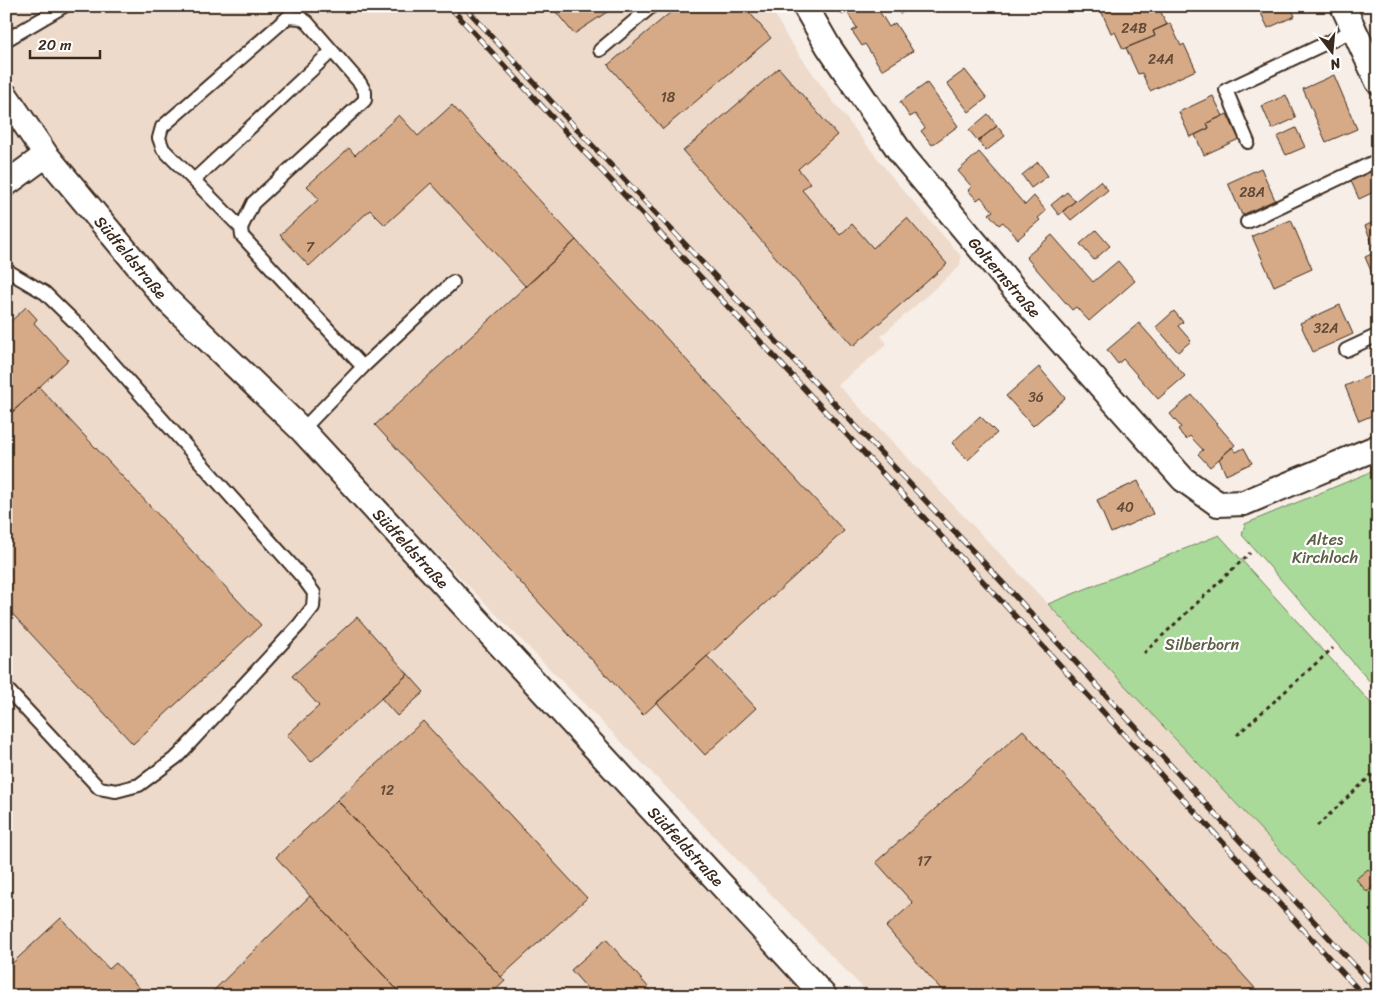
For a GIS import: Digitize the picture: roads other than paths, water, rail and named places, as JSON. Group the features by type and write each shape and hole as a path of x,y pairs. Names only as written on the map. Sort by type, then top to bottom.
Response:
{"street":[{"name":"Golternstraße","path":"805,6 828,46 903,156 1010,284 1183,479 1218,504 1244,503 1378,447"},
{"path":"1343,6 1378,82"},
{"name":"Südfeldstraße","path":"6,96 46,155 165,298 302,430 824,996"},
{"path":"6,184 46,155"}],"lane":[{"path":"6,40 64,6"},
{"path":"600,50 652,6"},
{"path":"241,228 163,149 158,138 162,127 288,17 301,18 307,22 360,83 365,92 365,100 253,204 241,228 242,236 363,367"},
{"path":"1248,142 1226,90 1354,30"},
{"path":"194,180 332,51"},
{"path":"1247,222 1378,160"},
{"path":"6,270 45,293 85,332 314,592 313,607 299,625 178,756 139,785 116,791 100,788 6,688"},
{"path":"302,430 363,367 454,282"},
{"path":"1346,350 1378,335"}],"railway":[{"path":"449,6 1004,604 1364,996"},
{"path":"464,6 1015,596 1378,991"}],"park label":[{"name":"Altes Kirchloch","path":"1325,548"},
{"name":"Silberborn","path":"1202,644"}]}
